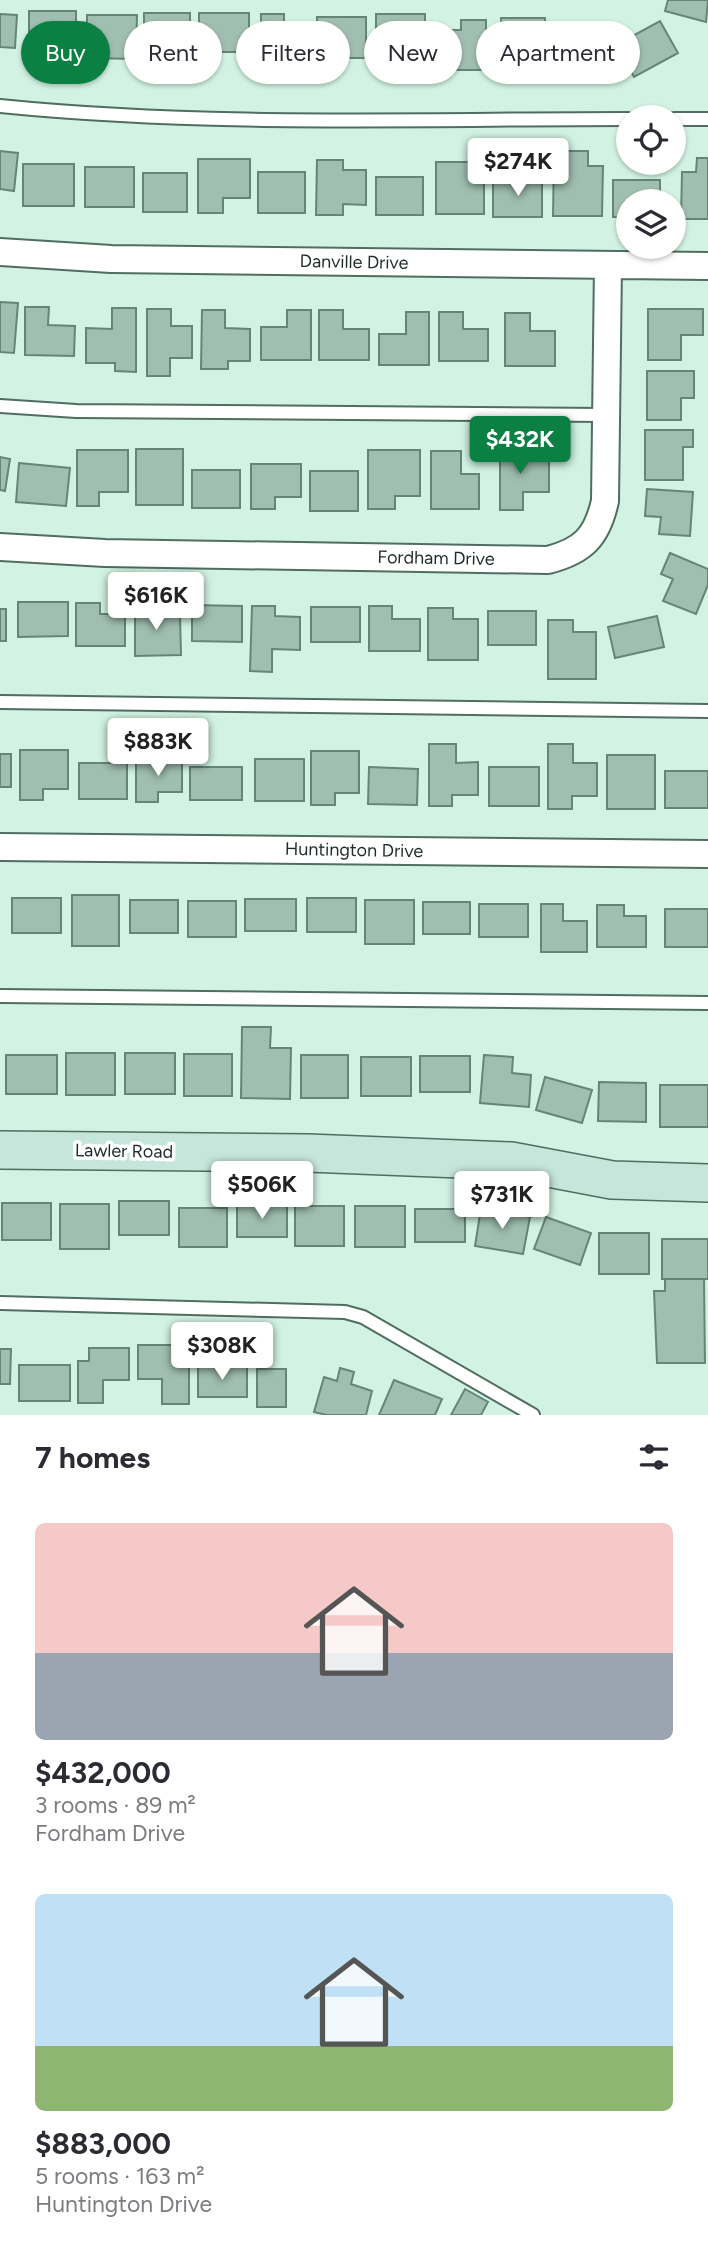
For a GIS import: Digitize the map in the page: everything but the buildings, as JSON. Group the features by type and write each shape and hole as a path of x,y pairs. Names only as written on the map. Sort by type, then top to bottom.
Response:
{"street":[{"name":"Danville Drive","path":"0,252 111,259 708,266"},
{"name":"Fordham Drive","path":"0,547 106,553 548,560 573,553 587,541 600,520 605,501 608,265"},
{"name":"Huntington Drive","path":"0,847 708,854"},
{"name":"Lawler Road","path":"0,1150 308,1153 511,1161 612,1180 708,1183"}],"lane":[{"path":"0,106 81,114 251,118 616,119"},
{"path":"686,119 708,120"},
{"path":"0,406 76,411 606,415"},
{"path":"0,702 708,711"},
{"path":"0,996 708,1003"},
{"path":"0,1303 345,1312 363,1317 533,1415"}]}
